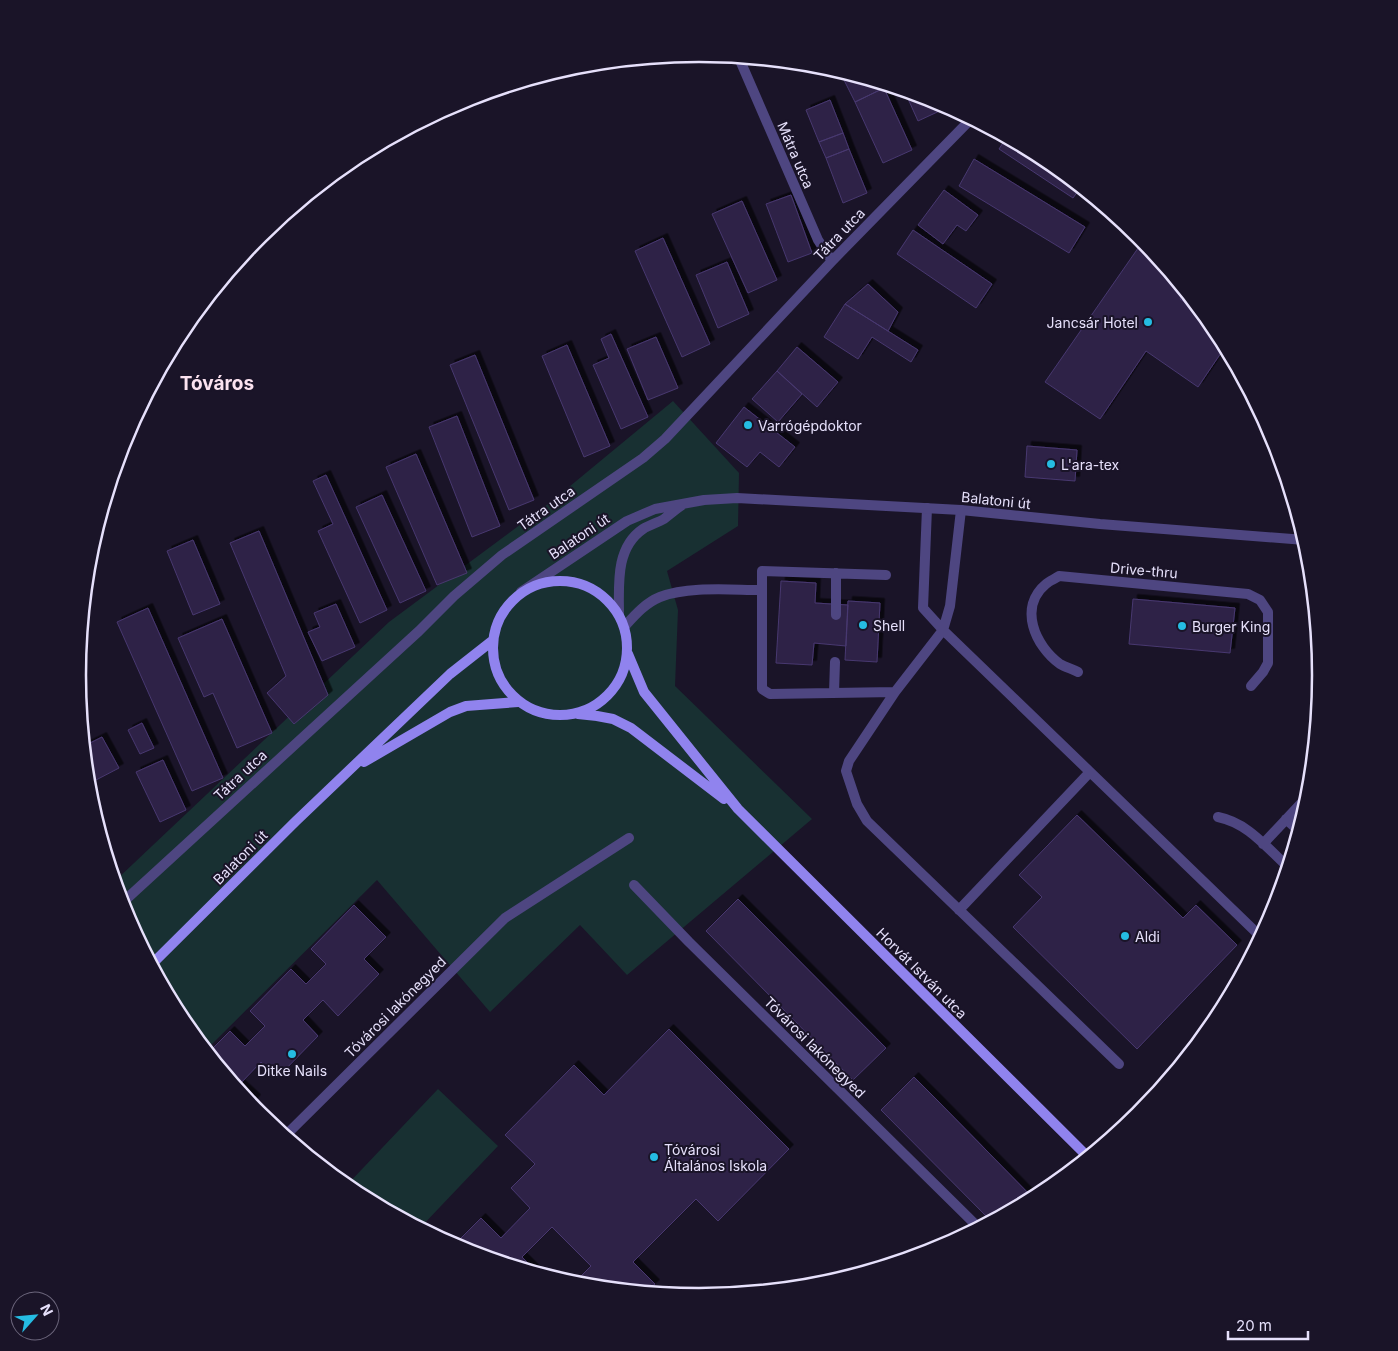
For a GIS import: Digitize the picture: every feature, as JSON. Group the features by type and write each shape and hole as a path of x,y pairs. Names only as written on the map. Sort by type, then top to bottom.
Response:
{"main road":[{"path":"548,581 572,581 599,592 619,615 624,627 628,654 621,677 609,693 592,706 572,713 548,715 528,708 518,702 509,694 501,682 492,653 492,641 501,614 521,592 548,581"},
{"name":"Balatoni út","path":"156,960 348,771 450,674 492,641"},
{"name":"Horvát István utca","path":"628,654 644,692 738,809 1083,1152"},
{"name":"Balatoni út","path":"348,771 450,712 466,706 518,702"},
{"name":"Horvát István utca","path":"572,713 614,719 631,728 738,809"}],"street":[{"name":"Mátra utca","path":"742,64 818,240 832,261"},
{"name":"Tátra utca","path":"128,898 419,631 454,596 502,555 643,458 665,439 832,261 966,124"},
{"name":"Balatoni út","path":"521,592 627,521 655,509 685,502 737,498 961,510 1100,524 1296,539"},
{"path":"619,615 619,577 622,558 626,548 642,530 662,519 685,502"},
{"path":"928,508 923,608 943,630 1255,932"},
{"path":"961,510 950,606 943,630 895,692 849,761 846,771 857,804 867,821 1118,1064"},
{"path":"886,574 762,571 762,689 770,694 895,692"},
{"path":"836,573 836,615"},
{"name":"Drive-thru","path":"1078,672 1060,664 1039,643 1032,628 1032,610 1036,594 1046,583 1059,576 1248,594 1260,600 1268,612 1268,663 1251,686"},
{"path":"624,627 641,609 659,597 688,591 761,590"},
{"path":"834,693 835,662"},
{"path":"959,910 1090,772"},
{"path":"1263,844 1286,819 1296,813"},
{"path":"1218,818 1246,827 1282,862"},
{"path":"1286,819 1293,826"},
{"name":"Tóvárosi lakónegyed","path":"290,1131 505,918 629,838"},
{"name":"Tóvárosi lakónegyed","path":"634,885 689,942 974,1223"}],"green space":[{"path":"673,401 739,473 738,526 667,571 678,610 675,686 812,819 627,975 580,925 490,1012 377,880 210,1046 189,1016 149,947 120,876 389,622 552,501"},
{"path":"438,1089 498,1146 425,1223 392,1206 351,1180"}],"building":[{"path":"844,80 880,90 855,102"},
{"path":"880,90 886,92 912,150 883,163 855,102"},
{"path":"830,100 843,133 819,142 806,110"},
{"path":"908,100 939,111 918,121"},
{"path":"843,133 849,149 826,158 819,142"},
{"path":"1003,143 1006,145 1040,166 1077,193 1073,198 999,149"},
{"path":"849,149 867,193 843,203 826,158"},
{"path":"974,159 1085,227 1069,253 959,186"},
{"path":"944,190 978,215 966,231 957,225 943,244 918,225"},
{"path":"791,195 812,253 788,262 766,204"},
{"path":"742,201 777,280 748,293 712,214"},
{"path":"913,230 992,284 976,308 897,254"},
{"path":"663,238 710,344 682,357 635,251"},
{"name":"Jancsár Hotel","path":"1138,248 1160,271 1181,297 1180,299 1185,302 1221,354 1198,387 1146,351 1100,419 1045,382"},
{"path":"727,262 749,314 718,328 696,275"},
{"path":"868,284 898,312 888,331 845,304"},
{"path":"845,304 918,350 911,362 872,337 858,359 824,337"},
{"path":"611,334 648,417 621,429 593,365 609,358 601,339"},
{"path":"656,337 678,388 648,400 627,349"},
{"path":"567,345 610,446 584,457 542,356"},
{"path":"797,347 838,382 817,407 777,371"},
{"path":"475,355 534,500 509,510 450,365"},
{"path":"777,371 802,394 778,422 752,399"},
{"name":"Varrógépdoktor","path":"744,407 795,447 779,467 760,452 747,467 716,443"},
{"path":"457,416 500,526 472,537 429,427"},
{"name":"L'ara-tex","path":"1027,446 1077,450 1075,481 1025,477"},
{"path":"416,454 467,573 437,585 386,467"},
{"path":"326,475 387,610 360,623 318,531 333,524 313,481"},
{"path":"382,495 426,591 400,603 356,507"},
{"path":"259,531 328,695 294,724 267,693 286,676 230,543"},
{"path":"193,540 220,604 193,615 167,551"},
{"path":"781,581 816,583 815,603 848,605 846,646 814,643 812,665 776,663"},
{"name":"Burger King","path":"1133,599 1235,608 1230,653 1129,644"},
{"name":"Shell","path":"848,601 880,603 877,662 845,660"},
{"path":"336,604 355,647 322,661 308,632 320,627 314,613"},
{"path":"148,608 223,778 192,791 117,622"},
{"path":"222,619 272,733 237,748 213,693 204,697 178,638"},
{"path":"142,723 154,748 140,754 128,730"},
{"path":"102,737 119,768 96,780 90,743"},
{"path":"163,760 186,810 160,822 136,772"},
{"name":"Aldi","path":"1077,815 1183,918 1196,905 1237,945 1137,1049 1013,927 1042,897 1019,875"},
{"path":"738,899 886,1048 853,1080 706,931"},
{"path":"354,905 386,937 364,959 379,974 338,1016 323,1000 303,1020 318,1036 277,1078 261,1062 241,1083 213,1048 230,1031 245,1046 265,1026 250,1011 291,969 306,984 326,964 311,949"},
{"name":"Tóvárosi Általános Iskola","path":"669,1029 789,1149 718,1221 696,1199 633,1262 655,1284 652,1286 580,1277 591,1266 552,1227 522,1257 530,1265 459,1240 481,1218 501,1238 530,1208 511,1188 535,1164 505,1135 574,1065 604,1095"},
{"path":"914,1077 1028,1193 986,1216 881,1110"}],"place":[{"name":"Jancsár Hotel","path":"1148,322"},
{"name":"Varrógépdoktor","path":"748,425"},
{"name":"L'ara-tex","path":"1051,464"},
{"name":"Shell","path":"863,625"},
{"name":"Burger King","path":"1182,626"},
{"name":"Aldi","path":"1125,936"},
{"name":"Ditke Nails","path":"292,1054"},
{"name":"Tóvárosi Általános Iskola","path":"654,1157"}],"district":[{"name":"Tóváros","path":"217,383"}]}
